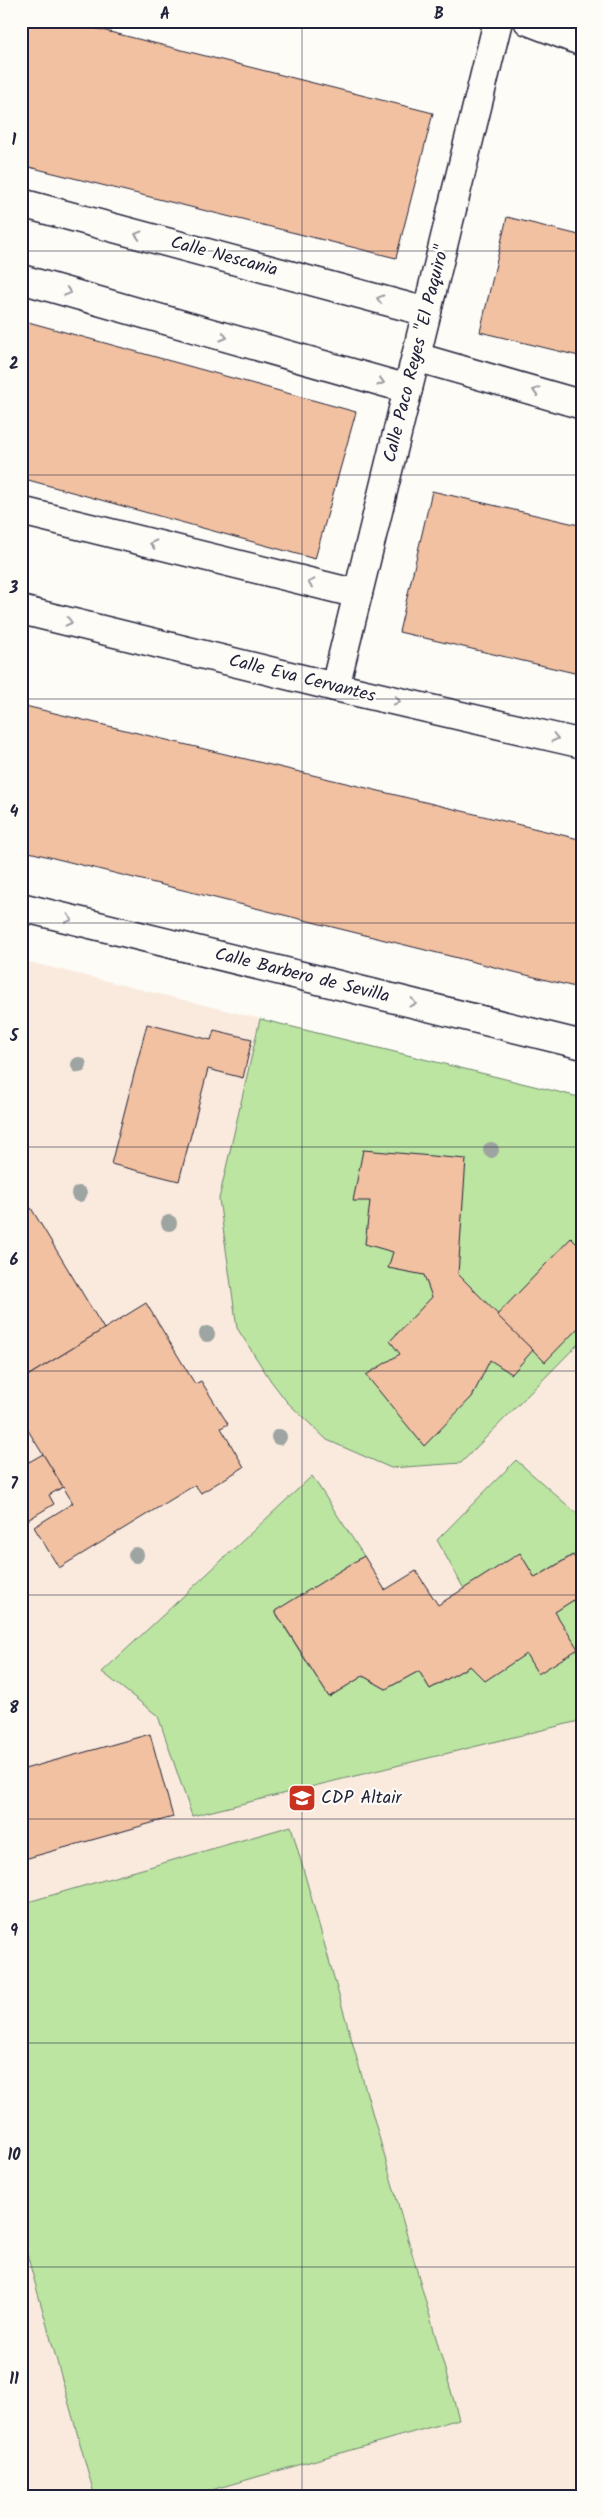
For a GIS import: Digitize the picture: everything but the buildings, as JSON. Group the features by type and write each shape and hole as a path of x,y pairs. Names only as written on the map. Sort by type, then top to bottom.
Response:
{"street":[{"name":"Calle Paco Reyes \"El Paquiro\"","path":"335,687 498,21"},
{"path":"528,21 583,42"},
{"name":"Calle Nescania","path":"21,203 427,312"},
{"path":"21,279 408,389"},
{"path":"416,357 583,405"},
{"path":"21,511 358,594"},
{"name":"Calle Eva Cervantes","path":"21,610 335,687 583,744"},
{"name":"Calle Barbero de Sevilla","path":"21,907 583,1045"}],"shaded area":[{"name":"CDP Altair","path":"21,960 583,1098 583,2497 21,2497"}],"green space":[{"path":"260,1019 583,1098 583,1339 461,1463 391,1468 327,1440 287,1402 271,1381 237,1328 219,1199"},
{"path":"516,1460 583,1519 583,1571 572,1555 535,1578 520,1554 464,1589 437,1540"},
{"path":"312,1476 364,1556 275,1612 329,1697 363,1676 386,1689 419,1671 430,1689 470,1666 583,1594 583,1720 192,1816 158,1716 102,1672"},
{"path":"291,1826 459,2419 187,2497 95,2497 21,2233 21,1904"}],"place":[{"name":"CDP Altair","path":"302,1798"}]}
